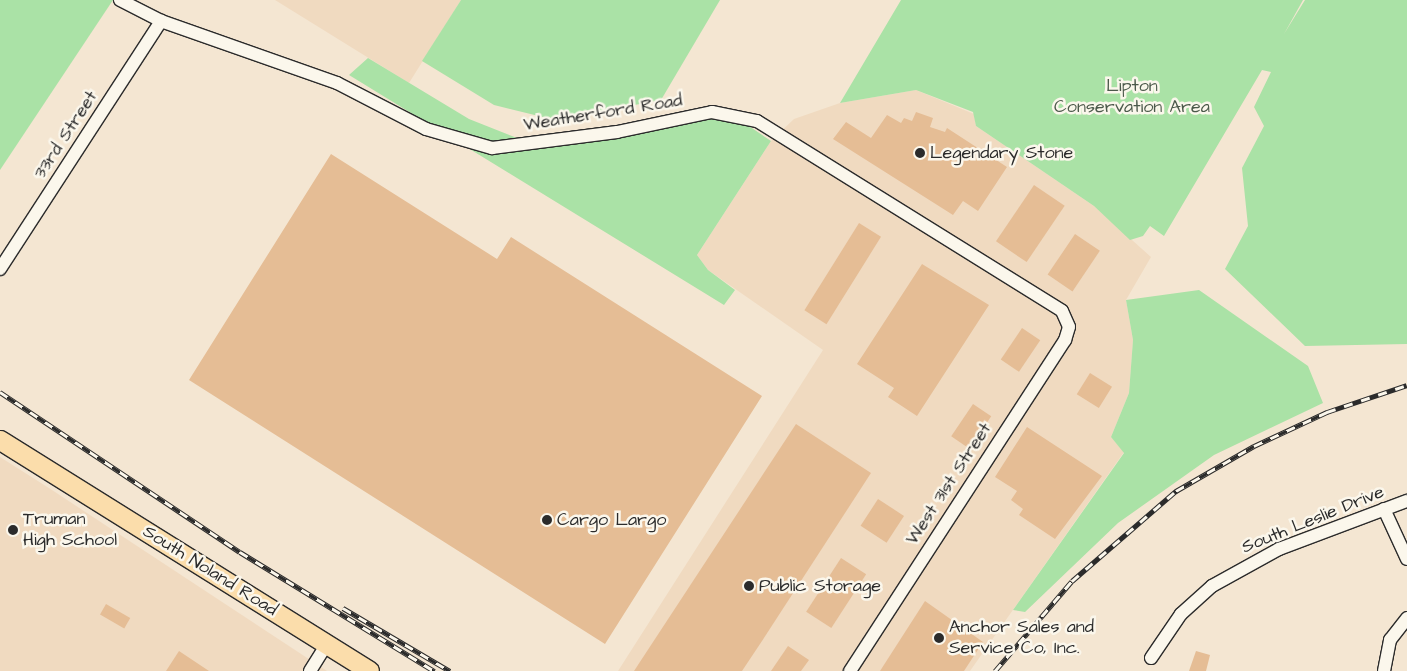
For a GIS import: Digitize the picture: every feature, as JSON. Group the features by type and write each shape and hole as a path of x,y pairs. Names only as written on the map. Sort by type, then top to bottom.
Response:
{"main road":[{"name":"South Noland Road","path":"0,440 369,671"}],"street":[{"name":"Weatherford Road","path":"120,0 161,21 337,83 426,129 492,148 617,132 712,112 758,121 1064,314"},
{"name":"33rd Street","path":"0,269 161,21"},
{"name":"West 31st Street","path":"850,671 1065,340 1069,327 1064,314"},
{"name":"South Leslie Drive","path":"1150,658 1181,614 1212,586 1279,549 1407,501"},
{"path":"1384,509 1407,559"},
{"path":"1384,671 1384,660 1390,640 1407,618"},
{"path":"310,671 327,644"}],"shaded area":[{"path":"275,0 461,0 409,83"},
{"path":"916,90 974,114 976,126 1094,206 1151,257 1126,300 1133,340 1129,393 1111,437 1124,452 970,671 618,671 823,350 708,270 697,255 771,141 794,119 840,103"},
{"path":"0,457 52,490 327,671 0,671"}],"green space":[{"path":"0,0 113,0 0,170"},
{"path":"461,0 720,0 661,100 555,120 494,105 422,61"},
{"name":"Lipton Conservation Area","path":"901,0 1303,0 1284,34 1305,0 1407,0 1407,344 1305,346 1225,269 1248,226 1242,168 1264,126 1254,107 1271,72 1262,70 1164,236 1150,226 1143,236 1130,240 1094,206 976,126 973,112 916,90 840,103"},
{"path":"368,58 469,119 517,138 555,138 719,114 746,124 771,141 697,255 708,270 735,290 724,305 349,75"},
{"path":"1199,290 1308,366 1323,403 1214,455 1118,523 1025,612 1013,610 1124,453 1111,437 1129,393 1133,340 1126,300"}],"building":[{"name":"Legendary Stone","path":"916,112 933,118 930,127 945,132 947,128 1007,167 978,211 963,201 953,215 833,139 846,122 871,138 887,115 901,123 904,118 912,121"},
{"name":"Cargo Largo","path":"331,154 497,259 511,237 762,396 605,644 189,380"},
{"path":"1034,185 1065,206 1027,262 996,241"},
{"path":"859,223 881,237 826,324 804,310"},
{"path":"1075,234 1100,251 1072,291 1048,275"},
{"path":"922,264 989,305 917,416 888,397 894,388 857,364"},
{"path":"1022,328 1040,340 1019,372 1001,360"},
{"path":"1090,373 1112,387 1099,408 1077,394"},
{"path":"973,404 991,416 969,449 951,436"},
{"path":"796,424 871,473 762,641 742,671 634,671"},
{"path":"1027,427 1102,476 1055,539 1019,515 1023,509 1011,500 1017,491 995,477"},
{"path":"878,499 904,516 887,543 861,526"},
{"path":"841,558 866,574 831,628 806,612"},
{"name":"Anchor Sales and Service Co, Inc.","path":"925,601 983,642 964,671 880,671"},
{"path":"106,604 130,618 124,628 100,614"},
{"path":"788,646 809,660 801,671 771,671"},
{"path":"179,651 209,671 166,671"},
{"path":"1196,651 1210,655 1206,671 1189,671"}],"railway":[{"path":"995,671 1072,581 1176,491 1254,446 1327,412 1407,385"},
{"path":"0,392 240,552 434,671"},
{"path":"343,608 450,671"}],"place":[{"name":"Legendary Stone","path":"920,153"},
{"name":"Cargo Largo","path":"547,520"},
{"name":"Truman High School","path":"13,530"},
{"name":"Public Storage","path":"749,586"},
{"name":"Anchor Sales and Service Co, Inc.","path":"939,638"}]}
